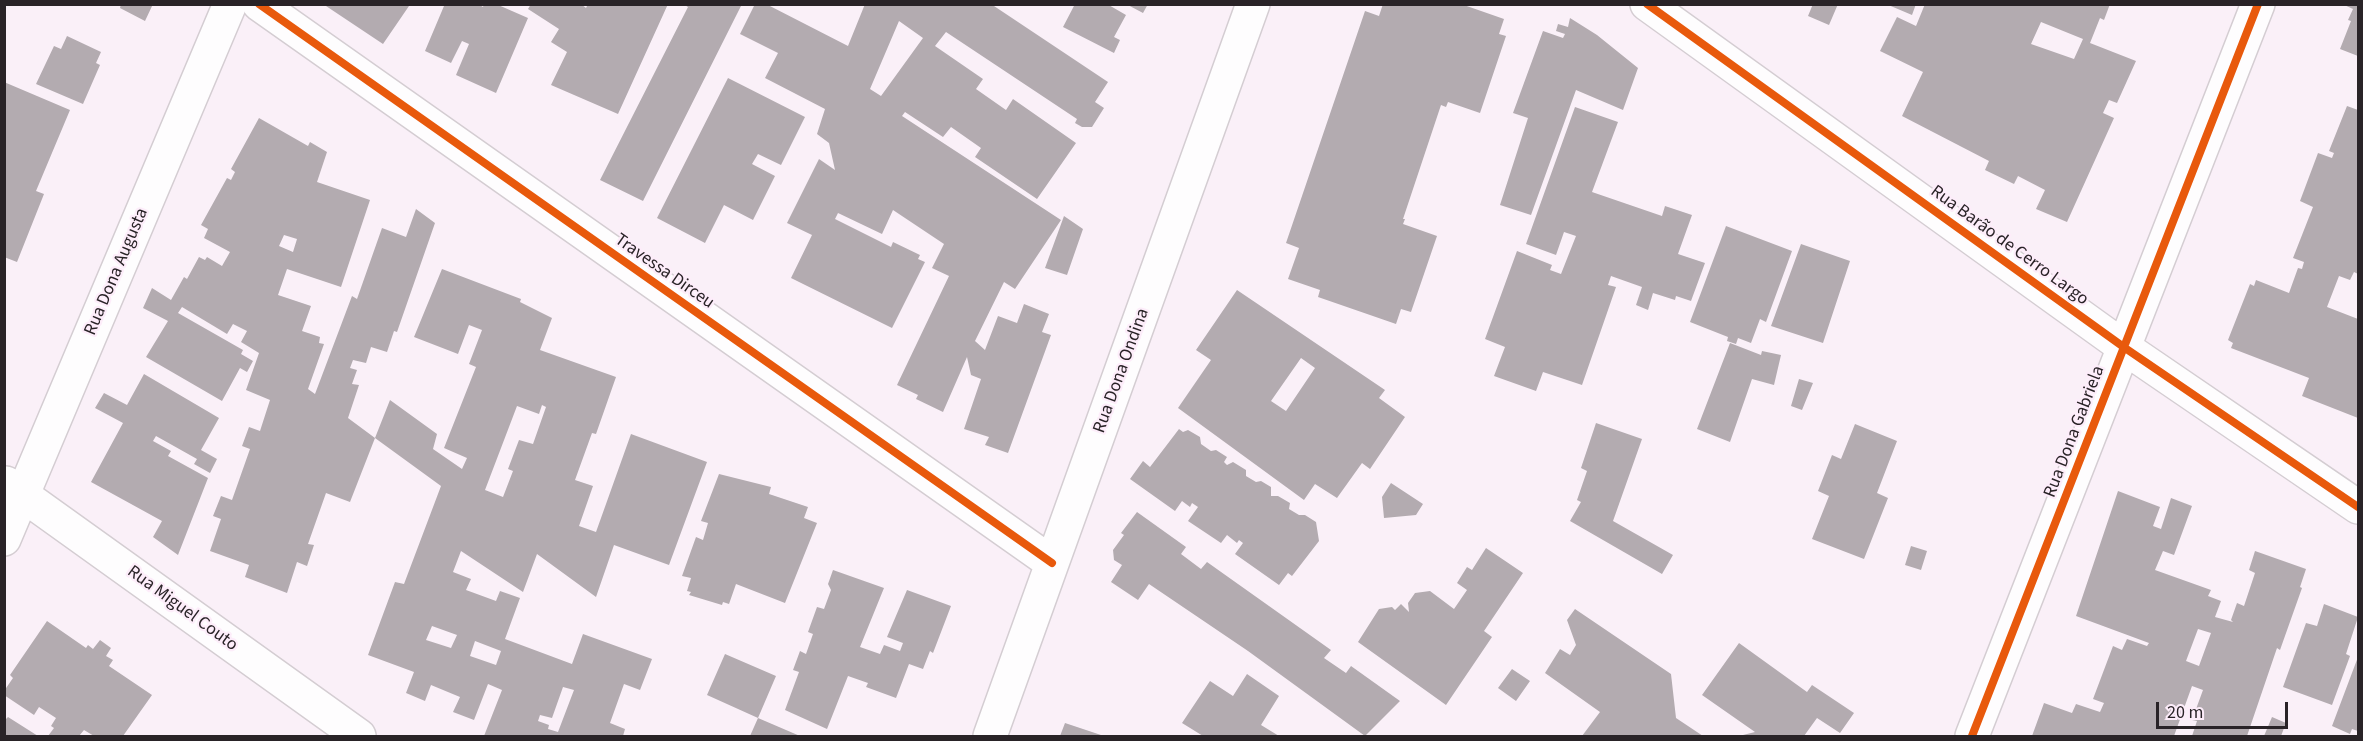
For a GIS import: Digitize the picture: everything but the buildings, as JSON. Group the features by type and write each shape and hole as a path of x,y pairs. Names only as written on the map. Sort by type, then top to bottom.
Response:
{"street":[{"name":"Rua Dona Augusta","path":"4,539 14,488 230,4"},
{"name":"Travessa Dirceu","path":"259,4 1052,563"},
{"name":"Rua Dona Ondina","path":"990,736 1253,4"},
{"name":"Rua Barão de Cerro Largo","path":"1647,4 2125,348 2358,507"},
{"name":"Rua Dona Gabriela","path":"1972,736 2258,4"},
{"name":"Rua Miguel Couto","path":"14,488 360,736"}],"cycle path":[{"path":"259,4 1052,563"},
{"path":"1647,4 2125,348 2358,507"},
{"path":"1972,736 2258,4"}]}
